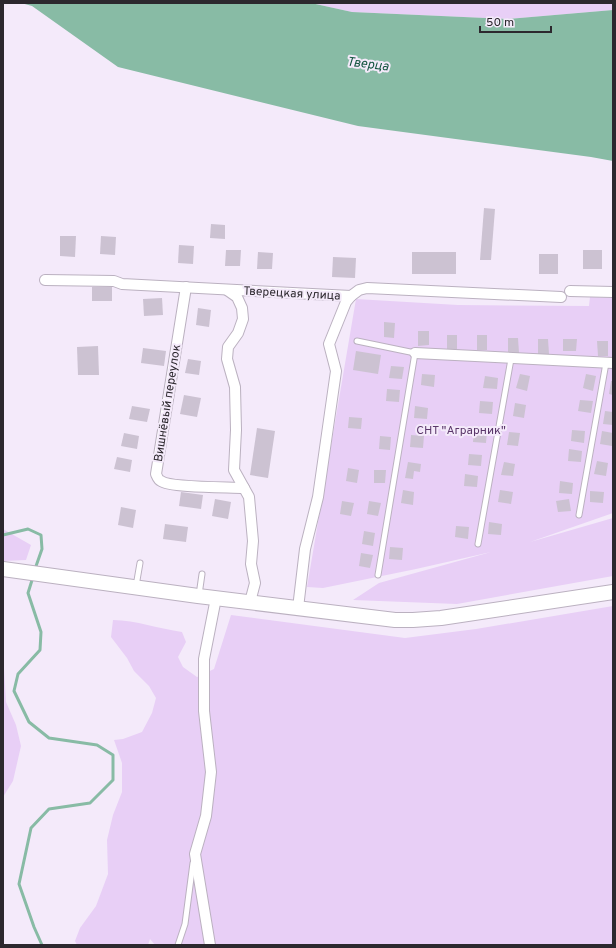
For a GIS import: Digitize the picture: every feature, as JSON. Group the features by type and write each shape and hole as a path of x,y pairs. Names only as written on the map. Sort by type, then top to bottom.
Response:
{"main road":[{"path":"3,569 198,596 395,620 418,620 460,615 613,592"}],"street":[{"name":"Тверецкая улица","path":"45,280 114,281 122,284 351,296 359,290 367,288 566,294 613,292"},
{"name":"Вишнёвый переулок","path":"186,287 156,474 160,481 165,483 187,486 244,488"},
{"path":"227,290 236,297 242,308 243,319 238,333 228,347 227,359 235,387 236,430 234,470 249,497 253,541 251,564 255,583 250,602"},
{"path":"298,608 306,549 318,497 336,371 329,344 343,308 351,296"},
{"path":"415,353 610,363"},
{"path":"210,945 204,916 195,854 206,816 211,772 204,710 204,660 216,598"}],"lane":[{"path":"357,341 415,353 378,575"},
{"path":"478,544 511,359"},
{"path":"579,515 610,363"},
{"path":"136,587 140,563"},
{"path":"198,596 202,574"},
{"path":"178,945 185,924 195,854"}],"green space":[{"path":"311,3 613,3 613,10 508,19 352,12"},
{"name":"СНТ \"Аграрник\"","path":"590,297 613,298 613,513 530,542 613,518 613,576 457,604 353,600 379,583 491,552 323,588 307,587 356,299 458,305 589,306"},
{"path":"3,529 31,545 26,560 3,561"},
{"path":"613,606 613,945 155,945 150,939 148,945 77,945 75,941 80,928 96,906 108,874 107,840 113,815 122,792 122,763 114,740 123,739 142,732 152,713 156,698 149,686 134,671 127,658 111,637 113,620 130,621 182,632 186,642 178,657 183,667 197,677 214,669 231,615 405,638 476,629"},
{"path":"3,665 6,702 16,725 21,746 13,781 3,797"}],"water":[{"name":"Тверца","path":"21,3 311,3 352,12 508,19 613,10 613,161 358,126 118,67 32,6"}],"building":[{"path":"484,208 495,209 491,260 480,260"},
{"path":"211,224 225,225 225,239 210,238"},
{"path":"60,236 76,236 75,257 60,256"},
{"path":"101,236 116,237 115,255 100,254"},
{"path":"179,245 194,246 193,264 178,263"},
{"path":"226,250 241,250 240,266 225,266"},
{"path":"583,250 602,250 602,269 583,269"},
{"path":"258,252 273,253 272,269 257,269"},
{"path":"412,252 456,252 456,274 412,274"},
{"path":"539,254 558,254 558,274 539,274"},
{"path":"333,257 356,258 355,278 332,277"},
{"path":"92,287 112,287 112,301 92,301"},
{"path":"162,298 163,315 144,316 143,299"},
{"path":"198,308 211,310 209,327 196,325"},
{"path":"384,322 395,323 394,338 384,337"},
{"path":"418,331 429,331 429,345 418,346"},
{"path":"447,335 457,335 457,349 447,350"},
{"path":"477,335 487,335 487,350 477,350"},
{"path":"508,338 518,338 519,353 508,353"},
{"path":"538,339 548,339 549,354 538,354"},
{"path":"563,339 577,339 576,351 563,351"},
{"path":"597,341 608,341 608,356 598,356"},
{"path":"98,346 99,375 78,375 77,347"},
{"path":"143,348 166,351 164,366 141,363"},
{"path":"356,351 381,355 378,374 353,370"},
{"path":"188,359 201,361 199,375 185,373"},
{"path":"391,366 404,367 402,379 389,378"},
{"path":"422,374 435,375 434,387 421,385"},
{"path":"520,374 530,376 527,391 516,388"},
{"path":"586,374 596,376 593,391 583,388"},
{"path":"485,376 498,378 497,389 483,388"},
{"path":"611,381 613,381 613,395 609,394"},
{"path":"387,389 400,390 399,402 386,401"},
{"path":"184,395 201,398 197,417 180,414"},
{"path":"580,400 593,401 591,413 578,411"},
{"path":"480,401 493,402 492,414 479,413"},
{"path":"515,403 526,405 524,418 513,416"},
{"path":"132,406 150,409 147,422 129,419"},
{"path":"415,406 428,408 427,419 414,418"},
{"path":"605,411 613,412 613,425 603,424"},
{"path":"349,417 362,418 361,429 348,428"},
{"path":"257,428 275,431 268,478 250,475"},
{"path":"474,430 487,432 486,443 473,442"},
{"path":"572,430 585,431 584,443 571,441"},
{"path":"602,431 613,433 612,446 600,444"},
{"path":"509,432 520,433 518,446 507,445"},
{"path":"124,433 139,436 137,449 121,446"},
{"path":"411,435 424,436 423,448 410,447"},
{"path":"380,436 391,437 390,450 379,449"},
{"path":"569,449 582,451 581,462 568,461"},
{"path":"469,454 482,455 481,466 468,465"},
{"path":"117,457 132,460 130,472 114,469"},
{"path":"597,461 608,463 606,476 594,474"},
{"path":"408,462 421,464 420,472 414,471 413,479 405,478"},
{"path":"504,462 515,464 513,476 501,475"},
{"path":"348,468 359,470 357,483 346,481"},
{"path":"374,470 386,470 385,483 374,483"},
{"path":"465,474 478,476 477,487 464,486"},
{"path":"560,481 573,483 572,494 559,493"},
{"path":"403,490 414,492 413,505 401,503"},
{"path":"500,490 513,492 511,504 498,502"},
{"path":"590,491 604,492 603,503 590,502"},
{"path":"181,492 203,495 201,509 179,506"},
{"path":"215,499 231,502 228,519 212,516"},
{"path":"569,499 571,511 558,512 556,501"},
{"path":"342,501 354,503 351,516 340,514"},
{"path":"369,501 381,503 378,516 367,514"},
{"path":"121,507 136,510 133,528 118,525"},
{"path":"489,522 502,524 501,535 488,534"},
{"path":"165,524 188,527 186,542 163,539"},
{"path":"456,526 469,527 468,539 455,537"},
{"path":"364,531 375,533 373,546 362,544"},
{"path":"390,547 403,548 402,560 389,559"},
{"path":"361,553 373,555 370,568 359,566"}],"waterway":[{"path":"3,535 28,529 41,535 42,549 35,569"},
{"path":"33,577 28,593 41,632 40,650 18,674 14,691 29,722 49,738 97,745 113,755 113,780 90,803 49,809 31,828 19,884 42,945"}]}
